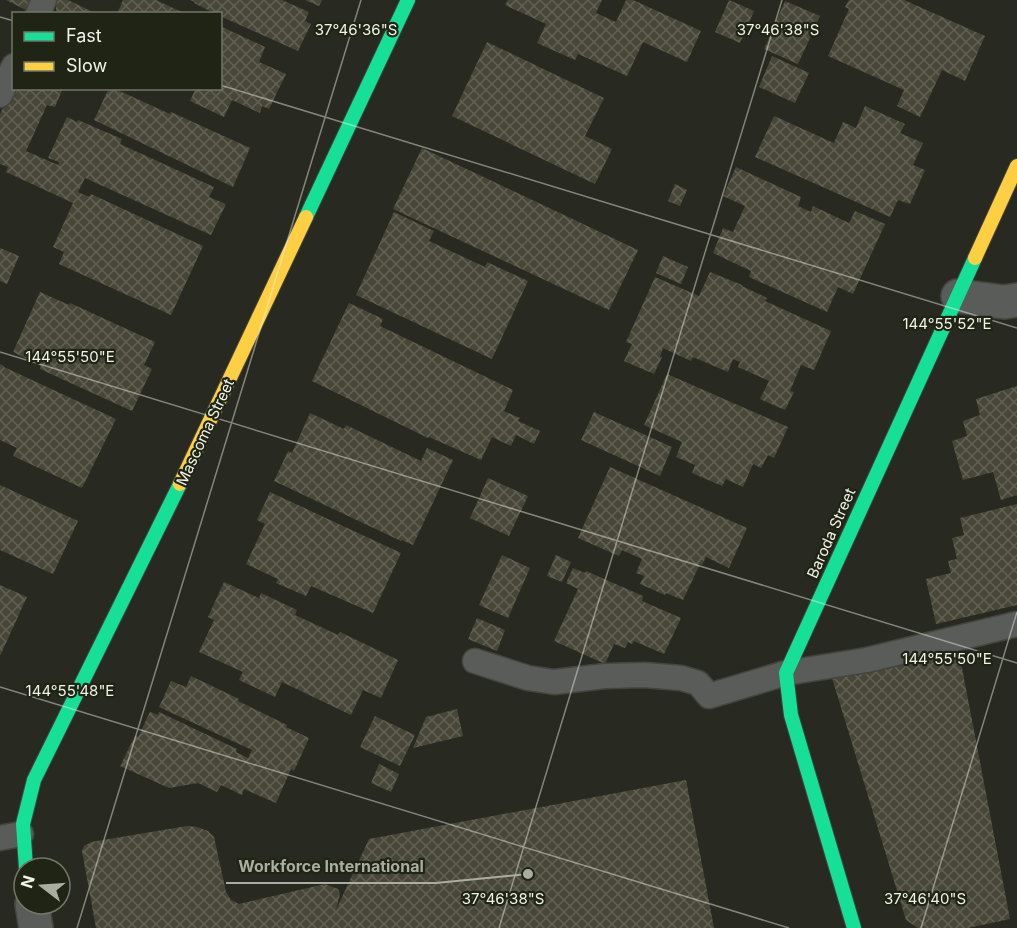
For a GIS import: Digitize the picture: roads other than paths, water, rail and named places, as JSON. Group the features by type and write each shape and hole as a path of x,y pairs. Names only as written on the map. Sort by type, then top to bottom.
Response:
{"street":[{"name":"Mascoma Street","path":"20,856 10,836 22,819 34,780 188,468 408,0"},
{"name":"Baroda Street","path":"786,673 1017,166"},
{"path":"958,296 1004,302 1017,300"},
{"path":"786,673 791,715 854,928"}],"lane":[{"path":"0,95 12,70"},
{"path":"475,662 528,678 554,682 605,676 645,675 681,678 698,683 709,696 786,673 867,660 1017,624"}],"place":[{"name":"Workforce International","path":"528,874"}]}
